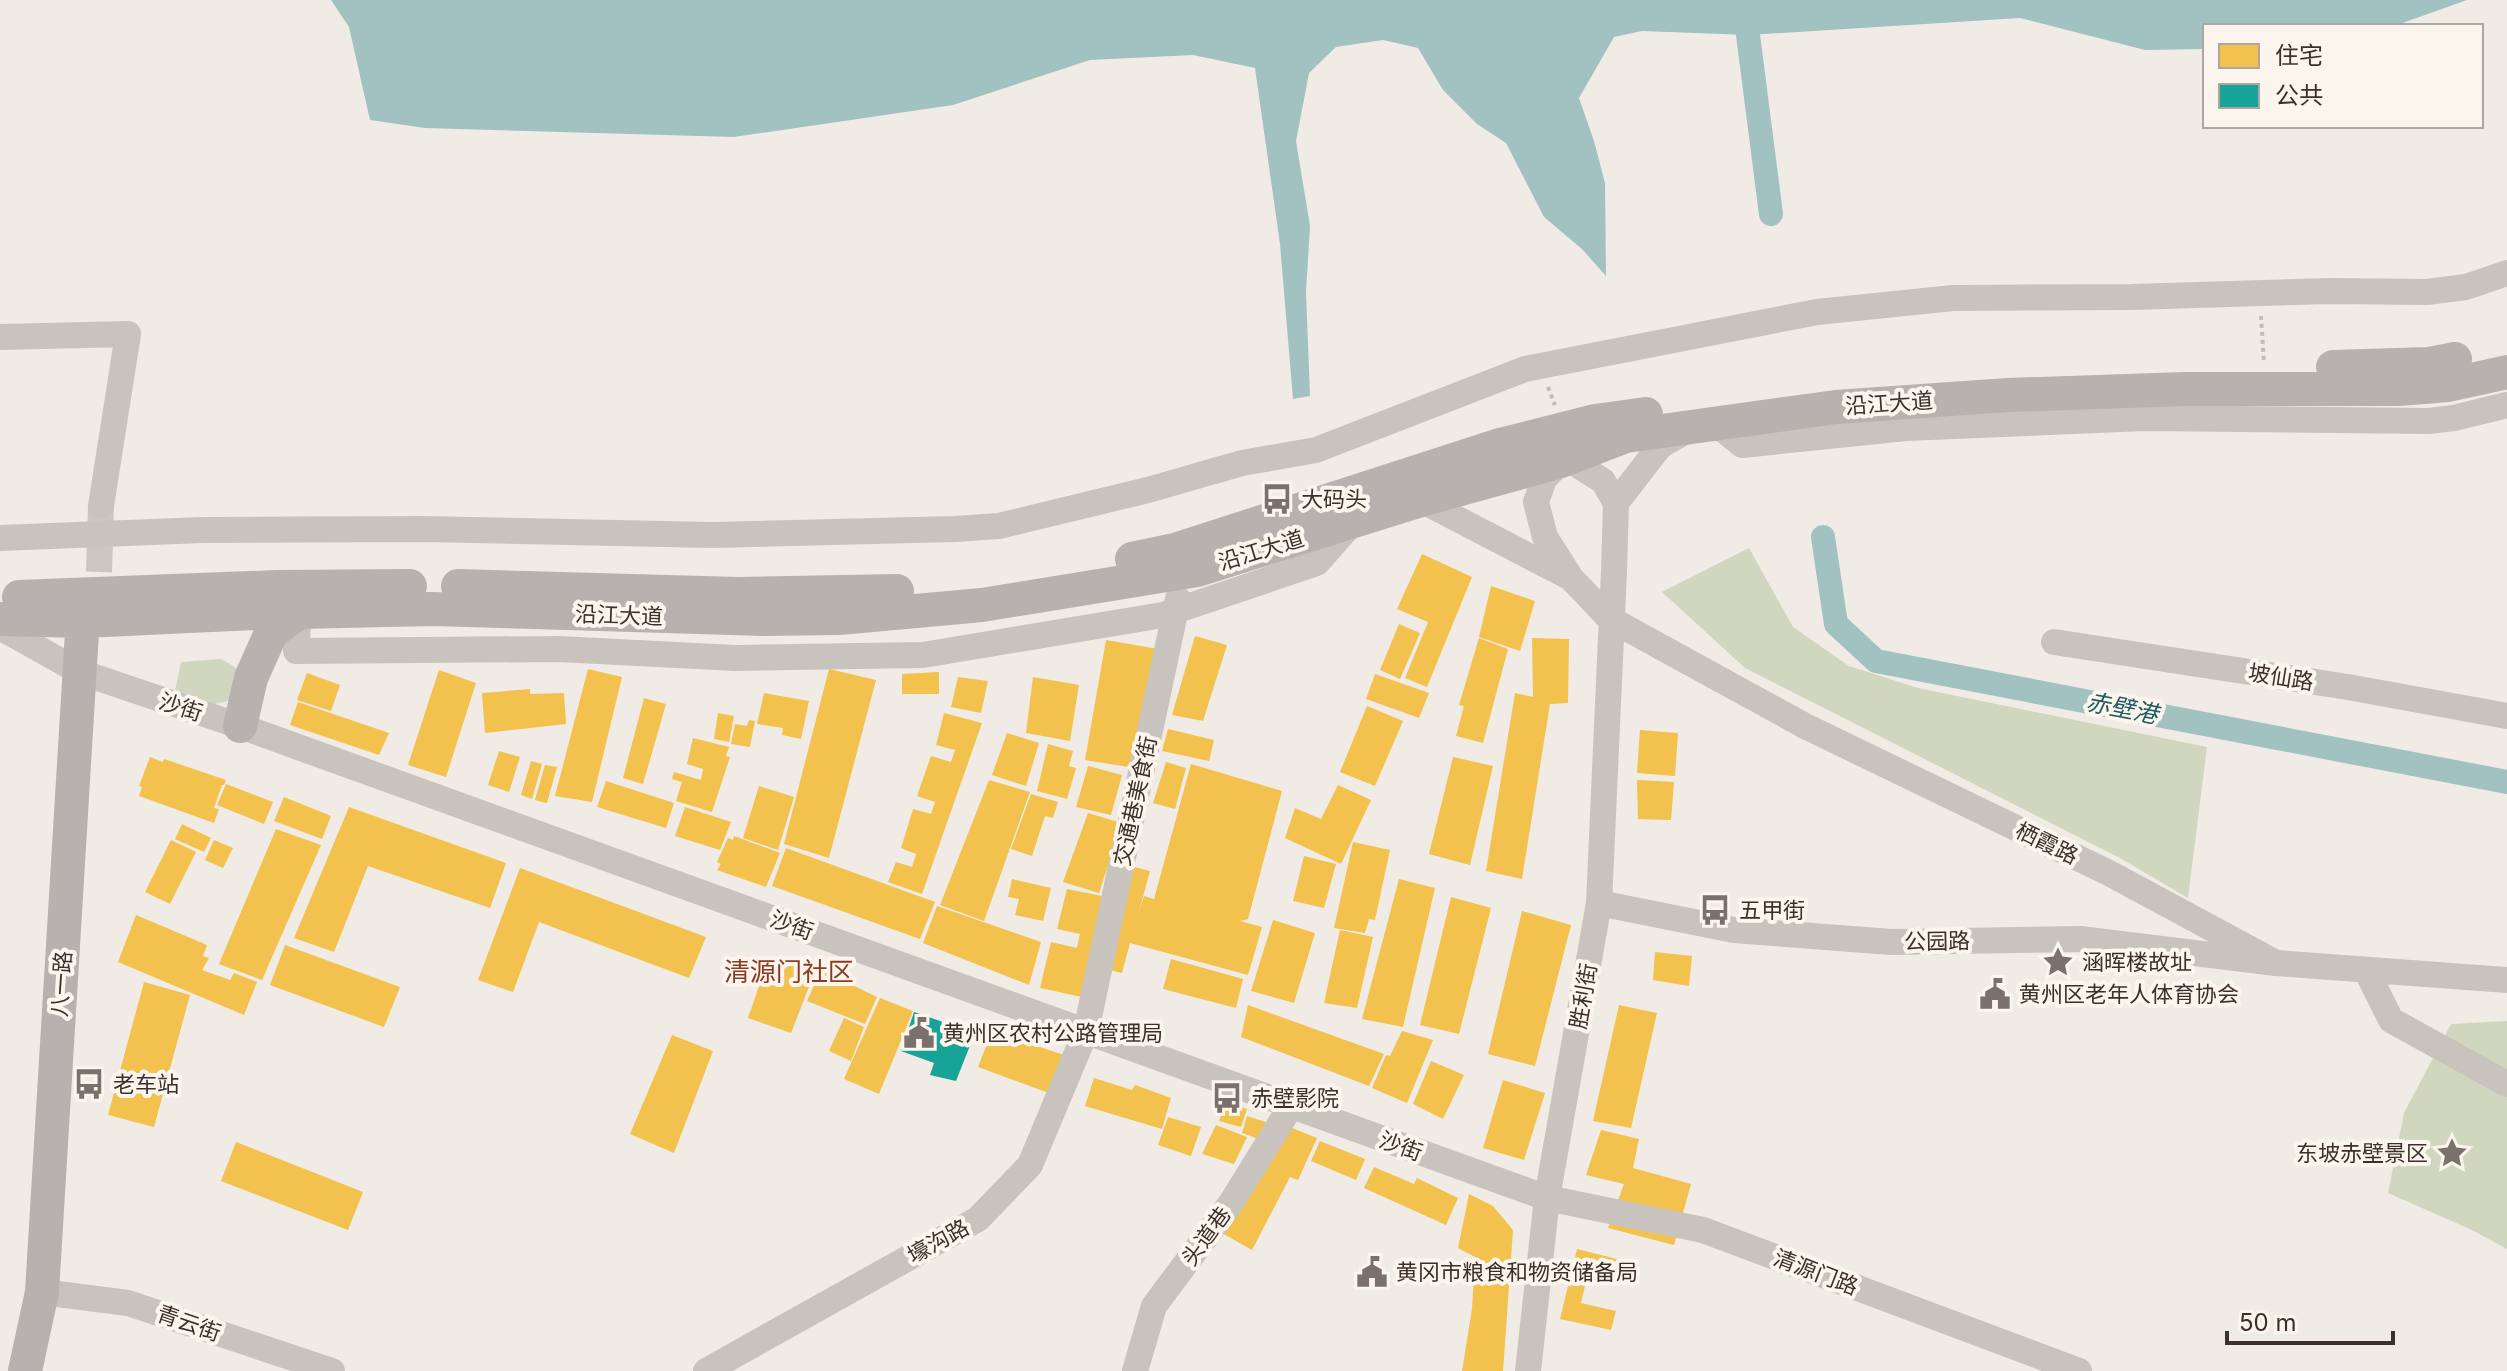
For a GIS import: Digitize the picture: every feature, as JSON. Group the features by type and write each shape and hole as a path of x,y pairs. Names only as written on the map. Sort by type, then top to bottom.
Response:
{"main road":[{"name":"沿江大道","path":"0,597 277,587 448,586 738,594 878,593 1032,578 1175,550 1500,445 1574,437 1814,391 2068,372 2429,364 2507,351"},
{"name":"沿江大道","path":"0,619 91,596 299,612 432,609 765,619 839,618 982,605 1184,572 1421,500 1574,437 1626,436 1836,407 2008,395 2185,389 2399,389 2448,385 2507,372"},
{"name":"八一路","path":"25,1371 42,1292 80,672 91,596"},
{"path":"240,726 251,678 271,633 299,612"}],"street":[{"path":"0,538 203,530 422,529 712,535 999,526 1148,490 1242,463 1316,450 1525,369 1832,310 1953,298 2427,292 2466,287 2507,273"},
{"path":"0,337 128,334 101,506"},
{"path":"1574,437 1576,464 1603,481 1616,503 1660,446 1706,425 1742,445 1906,428 2145,418 2429,421 2507,405"},
{"path":"1571,578 1545,537 1536,502 1544,479 1574,437"},
{"path":"1421,500 1571,578"},
{"name":"胜利街","path":"1528,1371 1547,1198 1599,903 1616,503"},
{"path":"299,612 296,651 559,649 735,658 923,655 1176,611 1317,563 1354,521"},
{"name":"交通巷美食街","path":"1086,1031 1184,572"},
{"name":"栖霞路","path":"1571,578 1610,619 1805,726 2109,873 2276,963 2507,980"},
{"name":"沙街","path":"0,627 80,672 240,726 1547,1198"},
{"name":"坡仙路","path":"2054,642 2348,687 2507,716"},
{"name":"公园路","path":"1599,903 1734,930 1891,942 2080,939 2276,963"},
{"path":"2366,970 2391,1020 2499,1080 2507,1100"},
{"name":"壕沟路","path":"706,1371 978,1219 1030,1165 1086,1031"},
{"name":"头道巷","path":"1135,1371 1154,1306 1231,1203 1291,1106"},
{"name":"清源门路","path":"1547,1198 1703,1230 2079,1371"},
{"name":"青云街","path":"42,1292 128,1303 332,1371"}],"path":[{"path":"2259,293 2265,369"},
{"path":"1539,366 1574,437"}],"green space":[{"path":"1749,548 1793,627 1849,666 1918,688 2207,747 2188,898 2120,858 1745,668 1662,592"},
{"path":"221,659 240,670 238,699 214,704 175,691 181,662"},
{"name":"东坡赤壁景区","path":"2507,1021 2507,1249 2388,1193 2404,1113 2451,1024"}],"water":[{"path":"331,0 2467,0 2400,24 2203,24 2203,49 2145,50 2020,18 1748,35 1642,31 1614,37 1579,98 1605,183 1606,276 1582,249 1544,217 1506,143 1477,124 1443,90 1418,48 1383,40 1336,47 1309,73 1296,141 1310,226 1306,292 1310,396 1293,399 1280,244 1255,68 1193,55 1090,60 953,105 734,137 425,128 370,120 349,27"}],"building: 住宅":[{"path":"1422,554 1472,577 1427,687 1405,678 1428,622 1397,609"},
{"path":"1491,586 1535,601 1520,651 1479,637"},
{"path":"1399,624 1420,633 1400,679 1380,670"},
{"path":"1195,636 1227,645 1203,721 1172,715"},
{"path":"1479,638 1508,649 1483,743 1456,736 1464,706 1459,705"},
{"path":"1532,638 1569,639 1568,703 1550,704 1522,879 1486,871 1515,693 1533,697"},
{"path":"1106,640 1158,649 1135,768 1085,760"},
{"path":"588,669 622,677 592,802 555,796"},
{"path":"829,669 876,680 829,858 784,844"},
{"path":"439,670 476,683 446,777 408,765"},
{"path":"939,672 939,694 902,694 902,674"},
{"path":"307,673 340,685 331,711 297,700"},
{"path":"1375,674 1429,693 1419,718 1366,699"},
{"path":"958,677 988,681 981,713 951,707"},
{"path":"1033,677 1079,685 1070,741 1026,733"},
{"path":"530,689 530,694 564,693 566,724 485,733 482,693"},
{"path":"764,693 809,701 801,739 782,735 783,728 757,724"},
{"path":"644,698 666,704 643,784 623,778"},
{"path":"298,702 389,733 379,755 290,725"},
{"path":"1367,706 1403,721 1375,786 1340,772"},
{"path":"718,713 734,716 729,742 714,739"},
{"path":"944,713 982,723 922,894 888,882 896,862 912,867 916,854 901,848 913,809 931,814 935,802 917,796 931,756 951,762 955,750 936,745"},
{"path":"749,720 755,721 750,747 731,744 735,724 747,726"},
{"path":"1168,729 1214,740 1209,761 1162,751"},
{"path":"1640,730 1678,733 1675,776 1637,773"},
{"path":"1007,733 1039,743 1026,786 992,775"},
{"path":"693,738 729,747 726,756 730,757 712,812 676,801 682,782 672,779 674,772 701,780 703,769 687,764"},
{"path":"1048,744 1073,751 1069,766 1076,768 1067,799 1037,791"},
{"path":"499,751 520,757 509,792 488,785"},
{"path":"150,757 226,780 214,808 219,809 214,823 139,796 142,787 139,786"},
{"path":"1453,757 1493,766 1470,865 1429,854"},
{"path":"531,761 542,764 532,799 521,795"},
{"path":"1166,762 1186,768 1175,809 1153,803"},
{"path":"1191,764 1282,791 1248,919 1240,921 1262,927 1248,975 1130,943 1122,973 1105,969 1130,866 1150,871 1138,915 1144,896 1154,899"},
{"path":"545,765 557,767 547,803 535,800"},
{"path":"1088,766 1122,775 1111,815 1076,807"},
{"path":"989,780 1030,792 984,921 940,905"},
{"path":"1637,780 1674,782 1671,820 1638,819"},
{"path":"606,781 674,803 666,828 597,807"},
{"path":"226,784 273,802 264,824 217,805"},
{"path":"1338,785 1371,800 1341,864 1285,838 1295,808 1321,819"},
{"path":"759,786 794,797 778,850 743,838"},
{"path":"1031,794 1058,802 1053,818 1045,816 1032,856 1011,849"},
{"path":"284,797 331,816 322,839 274,821"},
{"path":"349,807 506,863 490,908 368,866 334,952 294,938"},
{"path":"685,807 731,822 720,850 675,836"},
{"path":"1088,813 1122,823 1099,893 1063,882"},
{"path":"182,824 211,838 204,852 175,839"},
{"path":"276,829 321,845 262,980 219,964"},
{"path":"734,836 780,853 766,887 717,870 721,864 717,862 728,838 733,840"},
{"path":"171,840 196,852 170,904 145,892"},
{"path":"214,840 233,848 223,868 205,860"},
{"path":"1353,842 1390,850 1375,920 1369,919 1365,933 1334,928"},
{"path":"786,848 935,902 920,939 772,886"},
{"path":"1304,856 1336,864 1324,908 1293,901"},
{"path":"520,868 706,937 689,978 539,922 513,992 478,980"},
{"path":"1012,879 1051,888 1043,921 1015,915 1019,899 1008,897"},
{"path":"1399,879 1435,888 1403,1027 1362,1019"},
{"path":"1067,889 1107,897 1082,997 1040,988 1051,942 1077,948 1080,934 1057,929"},
{"path":"1451,897 1491,908 1459,1034 1420,1025"},
{"path":"937,906 1041,942 1029,985 923,943"},
{"path":"1522,911 1571,925 1535,1066 1488,1054"},
{"path":"136,915 207,945 203,956 209,958 202,970 230,980 234,973 257,982 244,1015 118,962"},
{"path":"1273,920 1315,933 1294,1003 1251,991"},
{"path":"1340,930 1373,937 1357,1008 1324,1003"},
{"path":"285,945 400,987 384,1027 270,985"},
{"path":"1655,952 1692,956 1689,986 1653,980"},
{"path":"769,957 814,974 791,1033 748,1018"},
{"path":"1171,959 1243,979 1236,1008 1163,989"},
{"path":"821,970 877,997 865,1024 807,1001"},
{"path":"144,982 190,995 154,1127 108,1115"},
{"path":"880,998 913,1011 879,1094 844,1079"},
{"path":"1248,1005 1384,1054 1369,1086 1241,1037"},
{"path":"1619,1005 1657,1013 1631,1128 1593,1121"},
{"path":"844,1018 864,1027 851,1061 829,1051"},
{"path":"992,1031 1073,1058 1057,1096 978,1067"},
{"path":"1402,1031 1433,1040 1407,1103 1372,1088 1386,1055 1390,1056"},
{"path":"672,1035 713,1051 674,1153 630,1134"},
{"path":"1431,1061 1464,1075 1443,1119 1413,1104"},
{"path":"1094,1078 1132,1090 1135,1085 1171,1098 1162,1129 1085,1106"},
{"path":"1503,1080 1545,1093 1524,1160 1483,1148"},
{"path":"1225,1102 1247,1109 1241,1127 1219,1121"},
{"path":"1247,1116 1272,1124 1267,1142 1242,1133"},
{"path":"1168,1117 1201,1127 1191,1156 1158,1145"},
{"path":"1282,1124 1317,1138 1298,1180 1290,1177 1252,1250 1213,1228"},
{"path":"1216,1125 1247,1137 1234,1164 1202,1154"},
{"path":"1601,1130 1639,1139 1633,1168 1691,1184 1674,1245 1608,1228 1624,1184 1586,1175"},
{"path":"1320,1141 1365,1159 1356,1180 1311,1161"},
{"path":"236,1142 363,1192 348,1230 221,1181"},
{"path":"1374,1167 1414,1184 1417,1178 1458,1198 1446,1225 1364,1188"},
{"path":"1469,1194 1493,1206 1513,1230 1503,1371 1462,1371 1472,1309 1475,1257 1458,1248"},
{"path":"1577,1249 1629,1262 1622,1284 1587,1277 1581,1303 1616,1311 1611,1330 1560,1319"}],"building: 公共":[{"path":"914,1012 975,1033 956,1081 930,1075 934,1063 901,1051"}],"waterway":[{"path":"1748,35 1771,214"},
{"name":"赤壁港","path":"1823,537 1836,624 1876,661 2507,782"}],"tunnel":[{"path":"99,572 101,506"}],"place":[{"name":"大码头","path":"1277,499"},
{"name":"五甲街","path":"1715,910"},
{"name":"涵晖楼故址","path":"2058,962"},
{"name":"黄州区老年人体育协会","path":"1995,994"},
{"name":"黄州区农村公路管理局","path":"919,1033"},
{"name":"老车站","path":"89,1084"},
{"name":"赤壁影院","path":"1227,1098"},
{"name":"东坡赤壁景区","path":"2452,1153"},
{"name":"黄冈市粮食和物资储备局","path":"1372,1272"}],"district":[{"name":"清源门社区","path":"789,971"}]}
